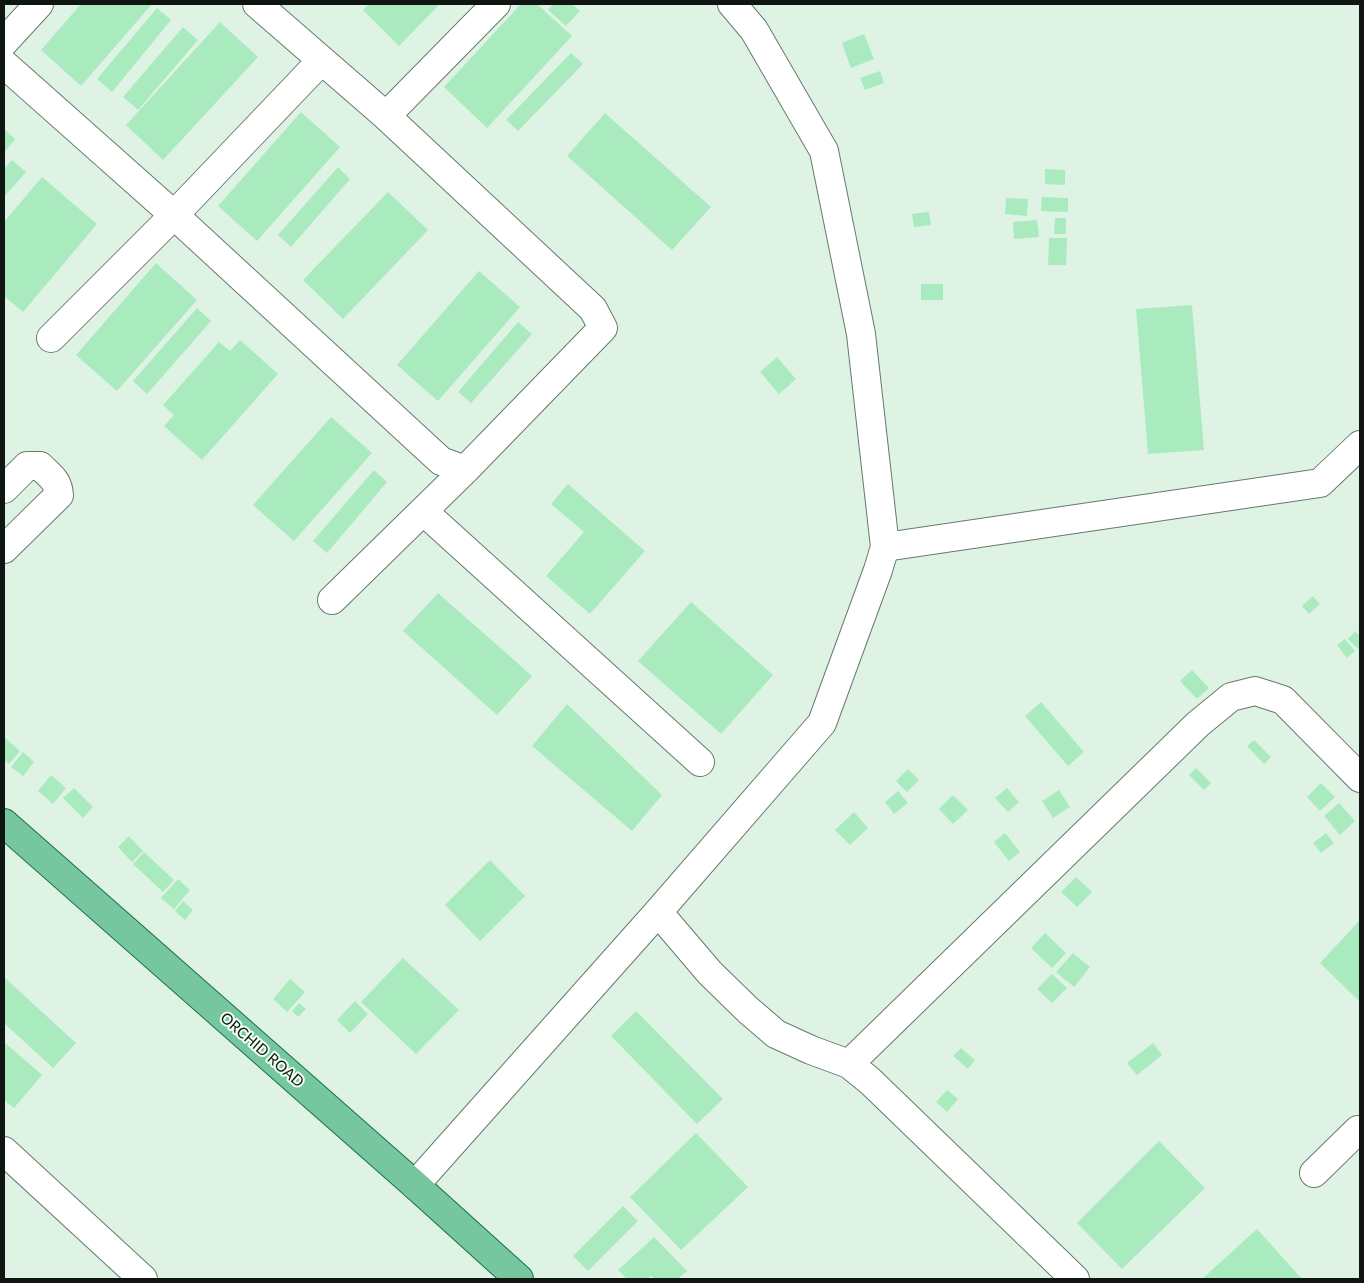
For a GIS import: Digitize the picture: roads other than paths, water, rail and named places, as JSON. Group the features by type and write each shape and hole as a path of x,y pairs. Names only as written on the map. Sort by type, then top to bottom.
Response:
{"main road":[{"name":"ORCHID ROAD","path":"4,823 519,1279"}],"street":[{"path":"4,42 39,4"},
{"path":"257,4 386,116 593,309 603,328 465,470 332,600"},
{"path":"386,116 496,4"},
{"path":"415,1185 658,912 822,723 885,547 861,334 824,151 754,30 732,4"},
{"path":"51,338 174,215 322,61"},
{"path":"4,64 174,215 441,460 465,470"},
{"path":"885,547 1320,483 1360,445"},
{"path":"4,489 26,466 40,466 52,477 58,486 59,495 4,549"},
{"path":"424,511 700,762"},
{"path":"850,1064 1198,724 1231,697 1255,690 1282,700 1360,778"},
{"path":"658,912 710,973 748,1010 776,1034 811,1050 850,1064 1076,1279"},
{"path":"1314,1173 1360,1130"},
{"path":"4,1151 143,1279"}]}
